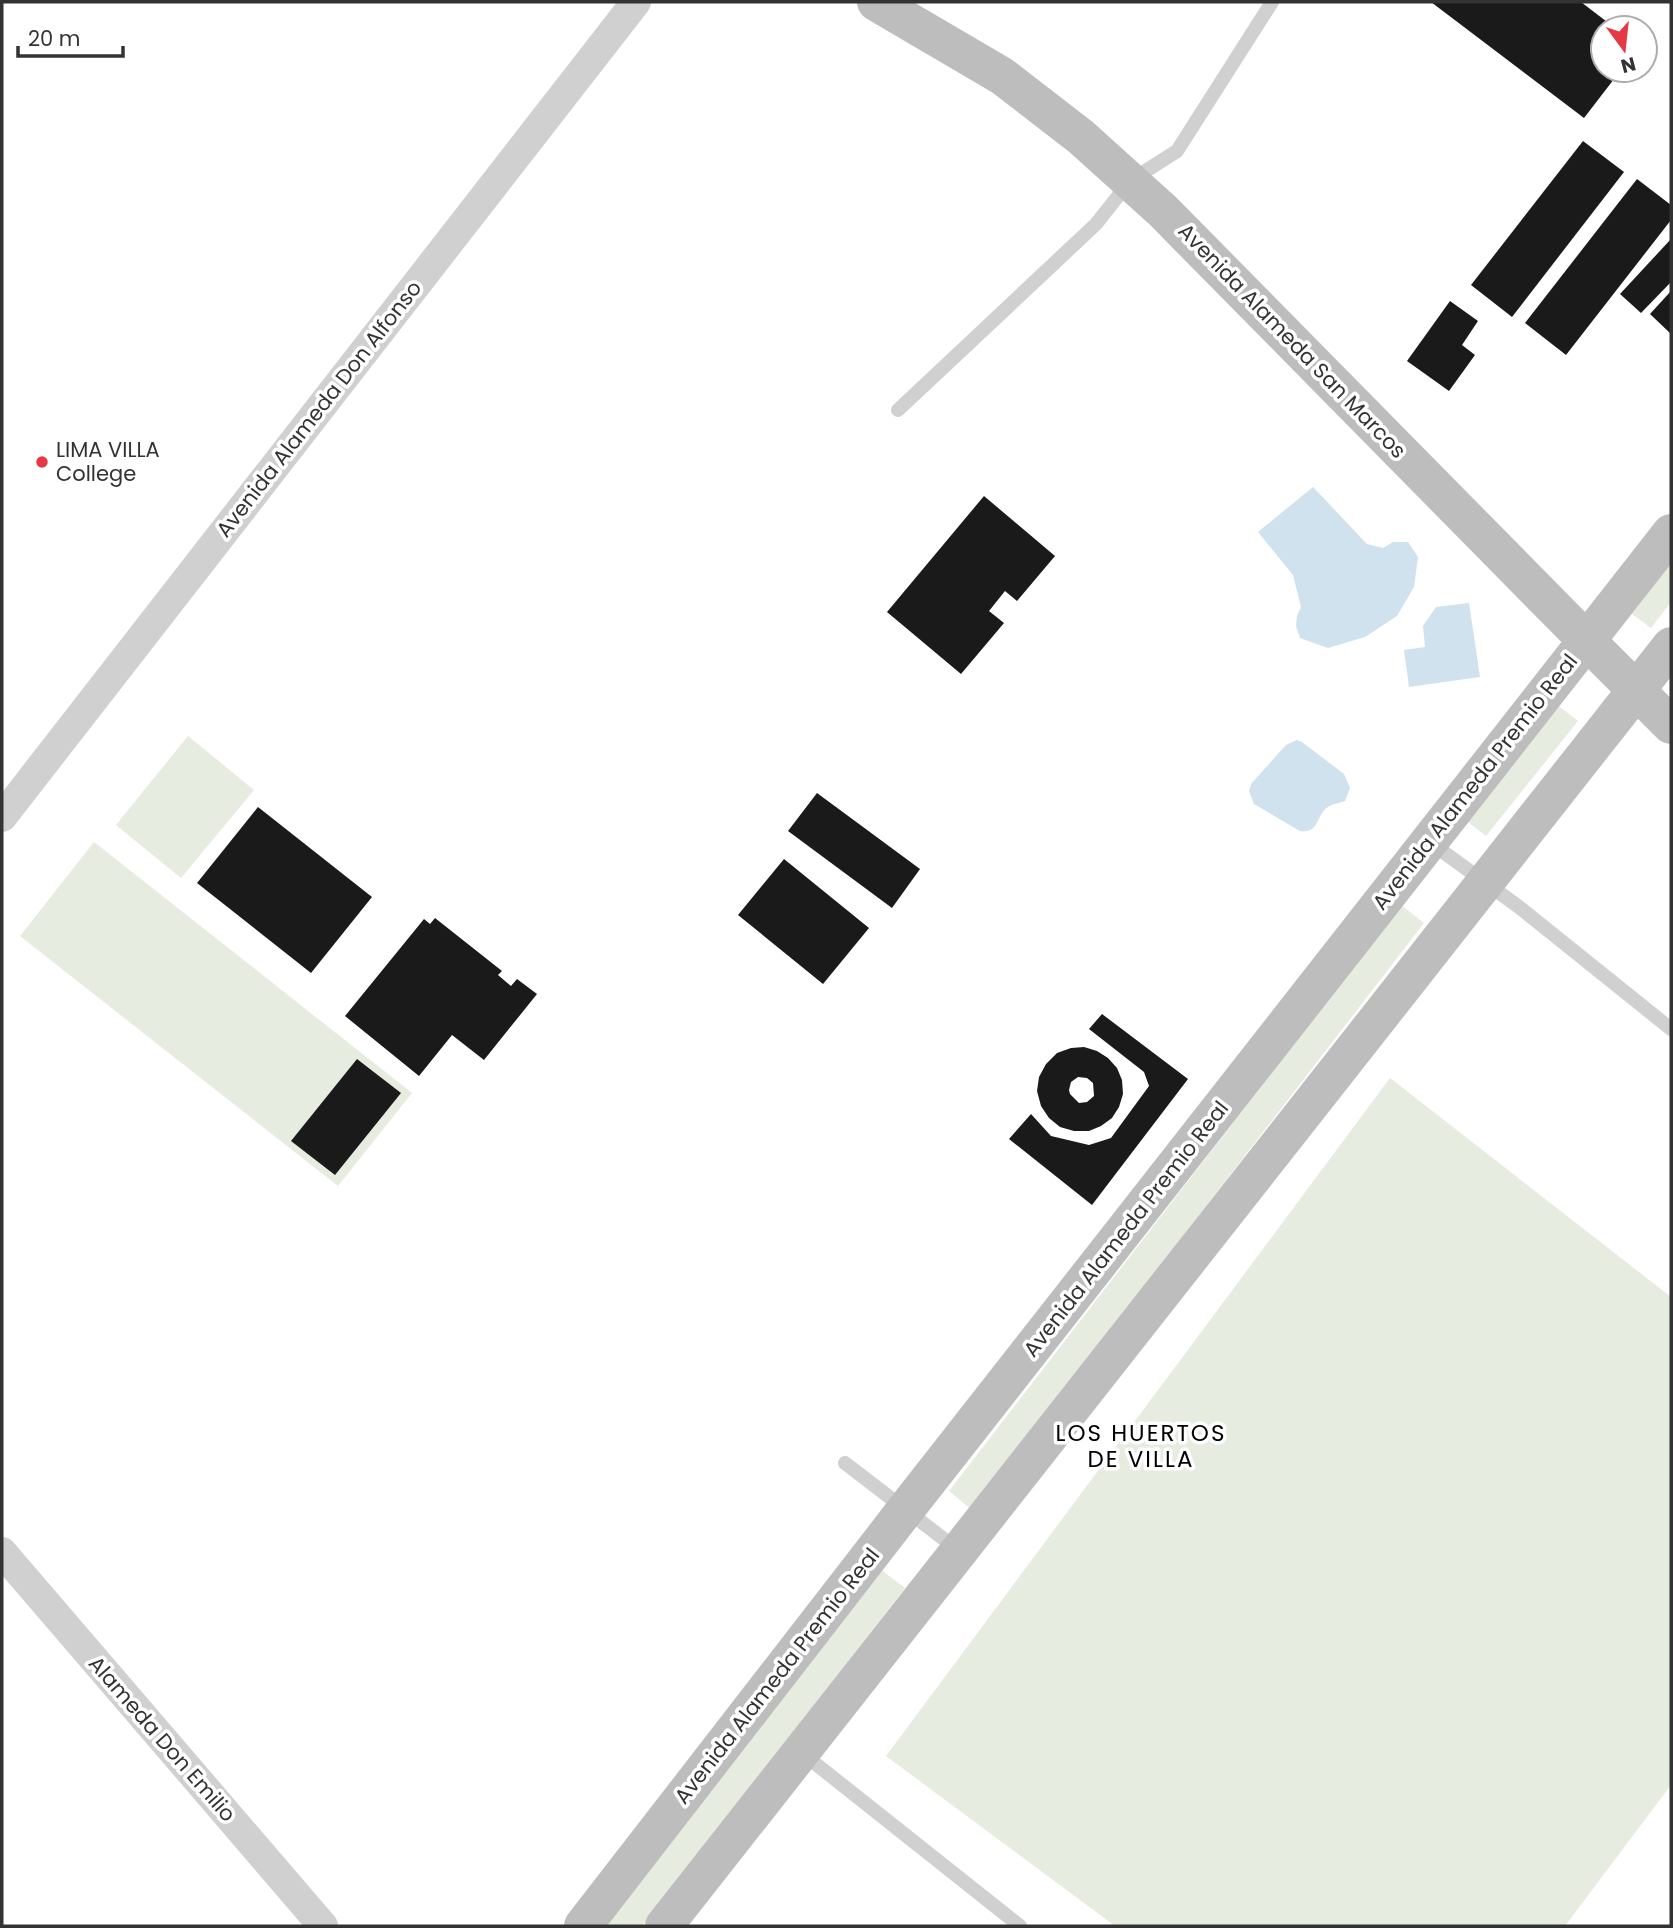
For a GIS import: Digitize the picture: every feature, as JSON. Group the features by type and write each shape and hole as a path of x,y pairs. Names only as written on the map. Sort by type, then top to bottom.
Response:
{"street":[{"name":"Avenida Alameda Don Alfonso","path":"2,817 636,2"},
{"name":"Avenida Alameda San Marcos","path":"876,2 1002,76 1082,136 1164,211 1671,725"},
{"name":"Avenida Alameda Premio Real","path":"583,1926 906,1509 1671,533"},
{"path":"664,1926 1671,646"},
{"name":"Alameda Don Emilio","path":"2,1552 323,1926"}],"lane":[{"path":"898,410 1096,224 1130,181 1177,151 1272,2"},
{"path":"1430,842 1519,907 1671,1029"},
{"path":"845,1464 959,1551"},
{"path":"801,1752 1020,1926"}],"shaded area":[{"path":"1671,562 1671,602 1651,628 1632,614"},
{"path":"1556,704 1578,721 1486,836 1464,819"},
{"path":"188,736 254,790 181,878 116,825"},
{"path":"94,842 412,1093 338,1186 20,936"},
{"path":"1401,905 1424,923 972,1510 949,1491"},
{"path":"1390,1078 1671,1297 1671,1785 1565,1926 1115,1926 886,1756"},
{"path":"880,1569 905,1588 642,1926 602,1926"}],"water":[{"path":"1313,487 1367,544 1383,548 1393,542 1408,542 1418,557 1414,587 1397,616 1365,637 1328,648 1300,638 1296,626 1301,607 1293,575 1258,532"},
{"path":"1469,603 1480,677 1409,687 1404,650 1425,647 1423,626 1436,607"},
{"path":"1297,740 1344,774 1350,788 1345,801 1324,810 1314,827 1306,831 1300,831 1254,804 1249,791 1251,784 1286,745"}],"building":[{"path":"1431,2 1581,2 1597,14 1589,14 1589,84 1610,84 1584,118"},
{"path":"1583,141 1624,172 1512,317 1471,285"},
{"path":"1637,179 1671,205 1671,220 1566,355 1525,323"},
{"path":"1671,239 1671,282 1641,313 1620,294"},
{"path":"1671,291 1671,334 1650,314"},
{"path":"1450,301 1478,321 1462,345 1475,355 1449,391 1407,361"},
{"path":"984,496 1055,556 1017,601 1005,591 989,611 1004,623 961,674 887,612"},
{"path":"817,793 920,869 892,908 788,831"},
{"path":"258,807 372,897 311,973 197,883"},
{"path":"784,859 869,928 823,984 738,915"},
{"path":"435,918 502,971 498,975 511,986 517,979 537,994 484,1060 452,1035 419,1076 345,1016 424,919 430,924"},
{"path":"1102,1014 1188,1079 1092,1205 1009,1139 1031,1114 1051,1136 1089,1145 1111,1138 1149,1086 1144,1072 1089,1029"},
{"path":"1084,1047 1097,1051 1117,1068 1122,1080 1123,1094 1112,1118 1089,1131 1060,1127 1049,1118 1041,1106 1037,1091 1039,1077 1046,1064 1057,1053","holes":["1078,1077 1087,1078 1093,1083 1094,1096 1087,1102 1079,1103 1070,1094 1071,1082"]},
{"path":"357,1059 401,1093 335,1175 291,1141"}],"place":[{"name":"LIMA VILLA College","path":"42,462"}],"district":[{"name":"LOS HUERTOS DE VILLA","path":"1141,1446"}]}
